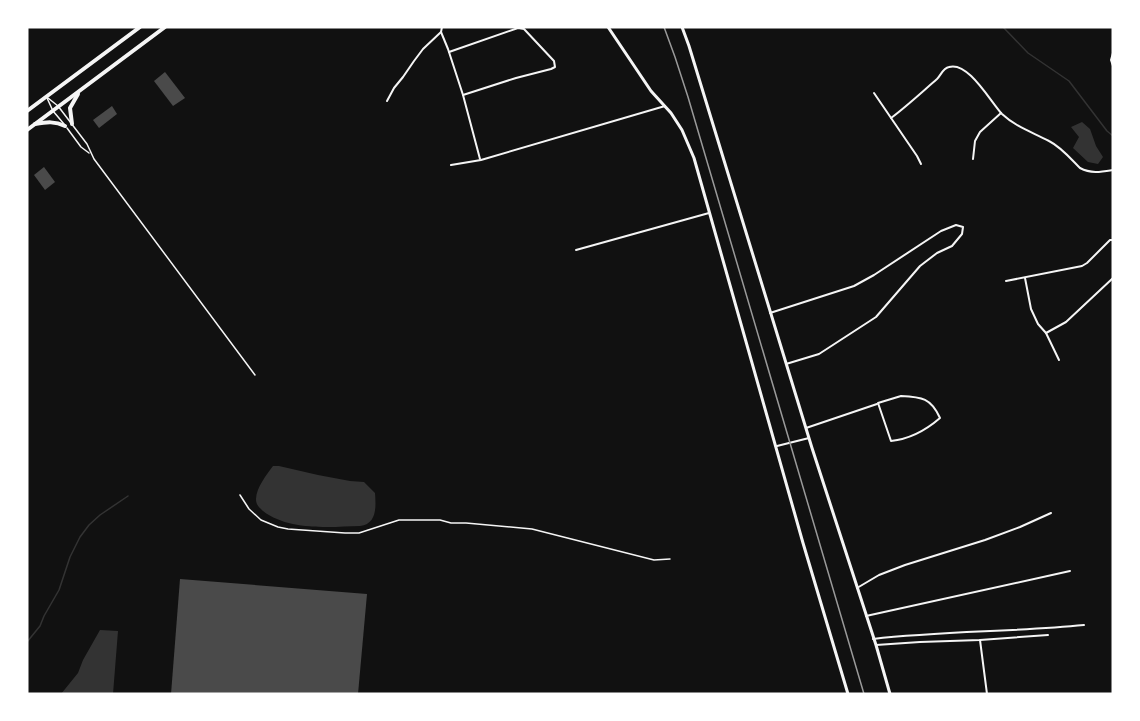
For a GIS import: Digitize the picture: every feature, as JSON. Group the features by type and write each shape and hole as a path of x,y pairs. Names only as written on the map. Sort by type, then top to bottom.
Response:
{"highway":[{"path":"27,111 140,27"},
{"path":"27,130 165,27"},
{"path":"72,124 70,108 81,89"},
{"path":"35,124 54,122 65,126"}],"street":[{"path":"442,27 441,32 463,95 481,160"},
{"path":"608,27 651,91 682,130 694,158 848,694"},
{"path":"682,27 890,694"},
{"path":"449,52 518,28 524,29 554,61 555,67 551,69 463,95"},
{"path":"387,101 423,49 441,32"},
{"path":"1113,53 1111,60 1113,66"},
{"path":"891,118 938,78 946,68 958,66 967,71 1001,112 1022,129 1051,142 1080,168 1093,173 1113,170"},
{"path":"874,93 921,164"},
{"path":"451,165 481,160 665,106"},
{"path":"973,159 975,141 980,132 1001,112"},
{"path":"576,250 709,213"},
{"path":"770,313 854,286 941,231 956,225 963,228 962,234 952,246 937,253 920,266 876,317 819,354 786,364"},
{"path":"1006,281 1082,266 1110,240 1113,240"},
{"path":"1025,278 1031,309 1059,360"},
{"path":"1046,333 1066,322 1113,278"},
{"path":"806,428 878,403 901,396 915,397 932,404 940,418 916,435 891,441 878,403"},
{"path":"776,446 809,438"},
{"path":"857,588 879,575 985,540 1051,513"},
{"path":"866,616 1070,571"},
{"path":"873,639 1084,625"},
{"path":"876,645 1048,635"},
{"path":"980,640 987,694"}],"lane":[{"path":"46,97 58,106 72,124 87,144 90,153 255,375"},
{"path":"46,97 53,111 81,147 90,153"},
{"path":"240,495 249,509 261,520 288,530 359,533 399,520 440,520 451,523 532,529 654,560 670,560"}],"shaded area":[{"path":"1082,122 1090,129 1103,157 1098,164 1088,162 1073,148 1079,137 1071,127"},
{"path":"273,466 364,482 375,493 375,509 370,522 360,526 323,527 297,525 273,517 259,507 256,495"},
{"path":"100,630 118,631 113,694 61,694 78,673"}],"building":[{"path":"165,72 185,98 173,106 154,81"},
{"path":"112,106 117,114 99,128 93,120"},
{"path":"44,167 55,182 45,190 34,175"},
{"path":"180,579 367,594 358,694 171,694"}],"waterway":[{"path":"1003,27 1028,53 1069,81 1113,136"},
{"path":"27,642 40,626 59,590 70,557 80,537 100,515 128,496"}],"railway":[{"path":"664,27 688,97 864,694"}]}
